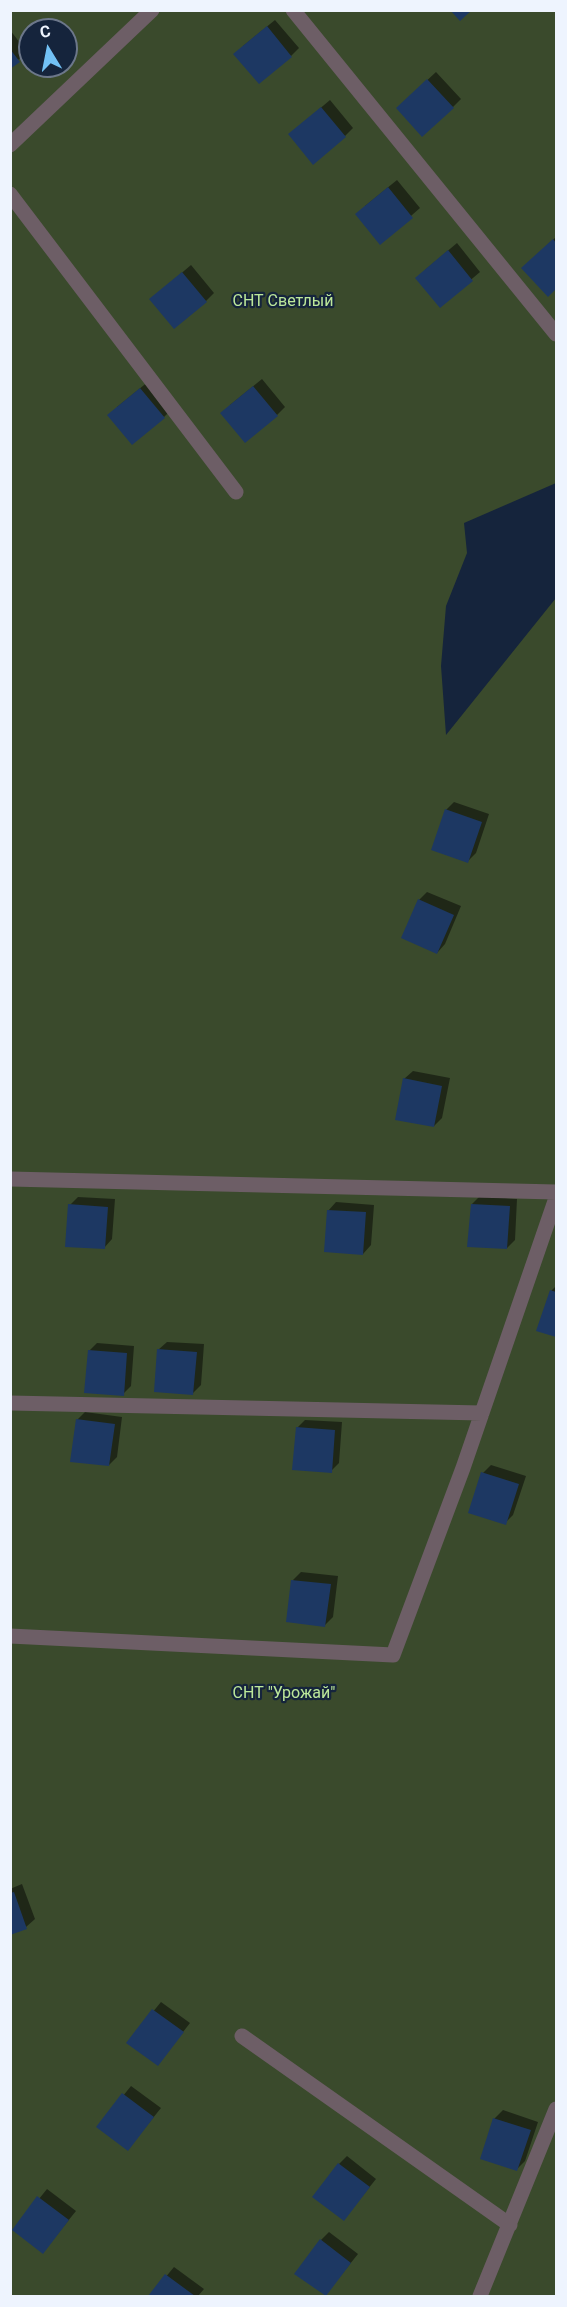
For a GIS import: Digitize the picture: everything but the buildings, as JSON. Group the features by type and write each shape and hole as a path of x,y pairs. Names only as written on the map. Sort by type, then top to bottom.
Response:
{"street":[{"path":"10,145 152,10"},
{"path":"293,10 556,334"},
{"path":"10,194 236,492"},
{"path":"10,1179 556,1192"},
{"path":"10,1636 393,1655 482,1413 556,1198"},
{"path":"10,1403 482,1413"},
{"path":"242,2036 510,2225"},
{"path":"480,2296 556,2109"}],"green space":[{"name":"СНТ \"Урожай\"","path":"11,11 556,11 556,483 464,523 467,553 446,606 441,666 446,735 556,598 556,2296 11,2296"}],"park label":[{"name":"СНТ Светлый","path":"283,302"}]}
